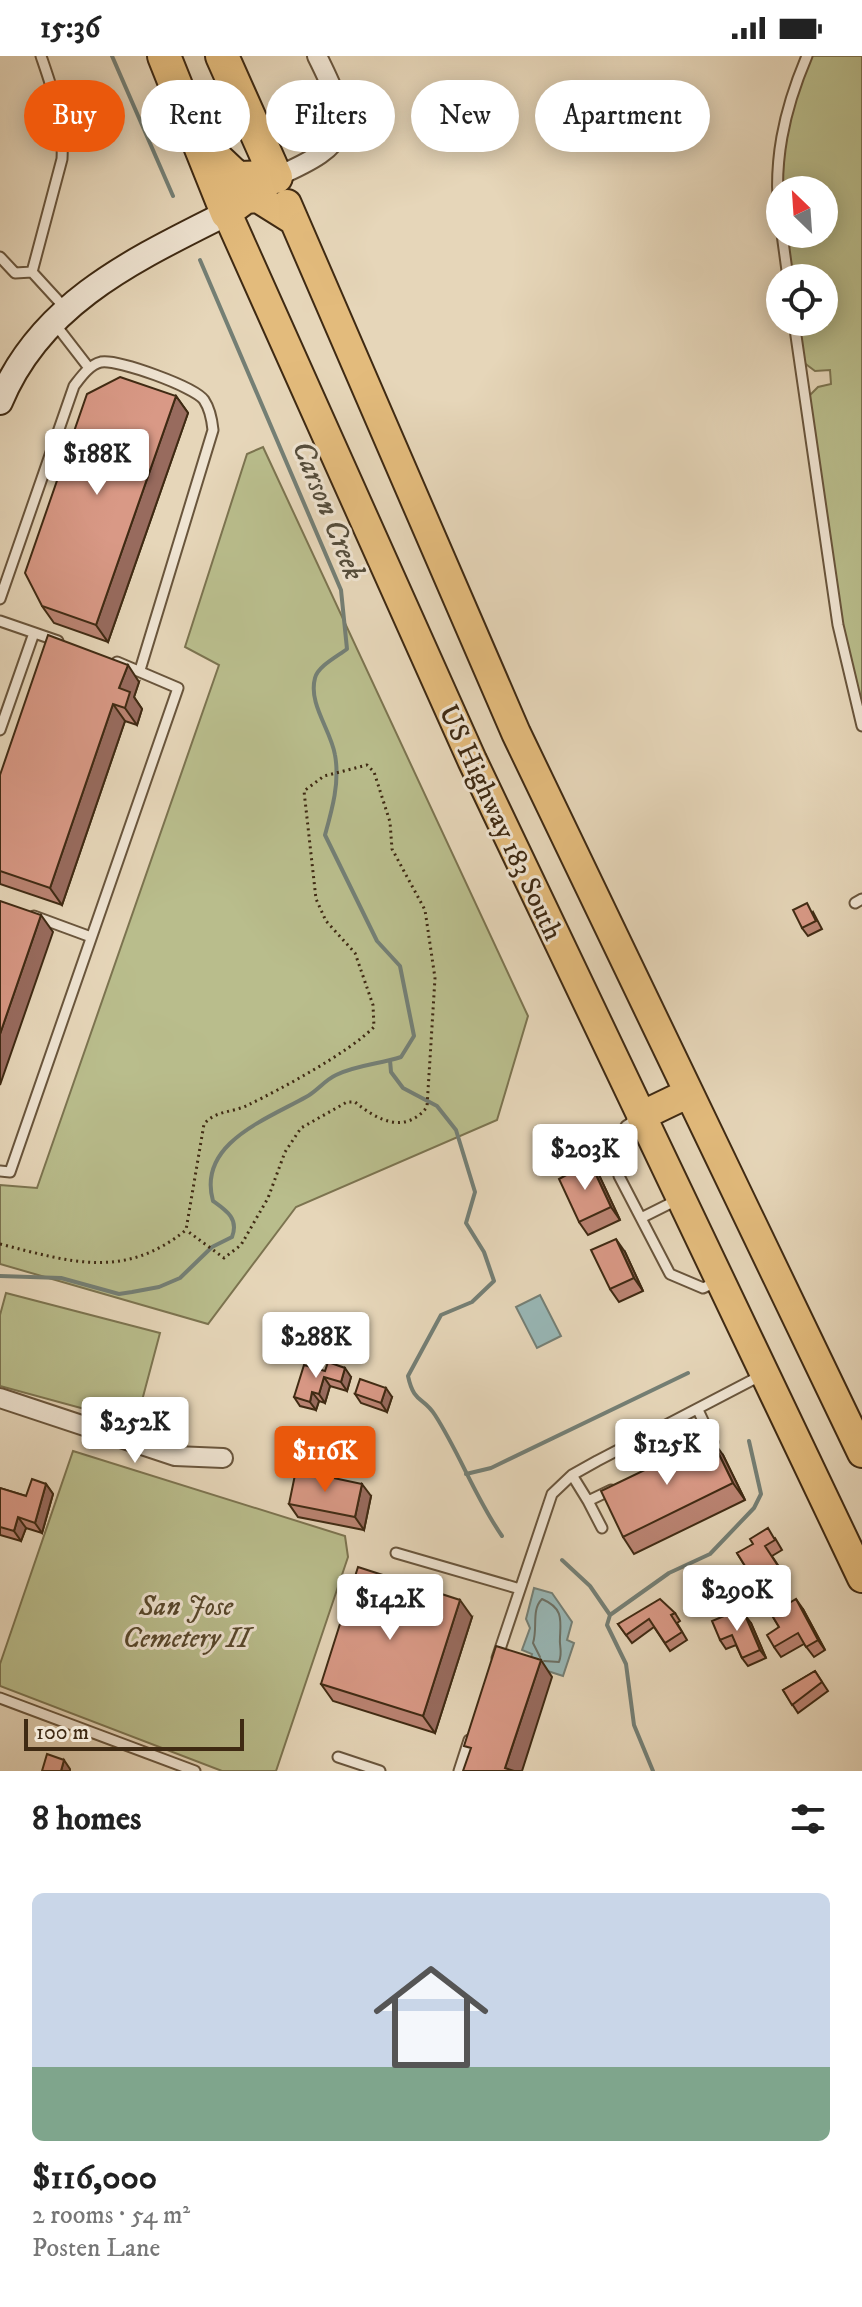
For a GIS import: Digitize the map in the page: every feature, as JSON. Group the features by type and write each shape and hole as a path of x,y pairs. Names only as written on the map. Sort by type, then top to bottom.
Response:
{"highway":[{"name":"US Highway 183 South","path":"164,56 174,80"},
{"name":"US Highway 183 South","path":"222,56 516,733 862,1453"},
{"name":"US Highway 183 South","path":"203,152 227,213 472,760 862,1578"},
{"path":"210,152 237,178 276,177"},
{"path":"227,213 246,199 258,198 293,220"},
{"path":"641,1116 689,1093"}],"main road":[{"path":"0,402 27,354 59,315 119,269 227,213"}],"street":[{"path":"276,177 318,159 333,146 340,132 342,116 338,98 317,56"},
{"path":"0,1398 175,1456 223,1458"}],"lane":[{"path":"41,56 60,110 63,150 32,272 89,368"},
{"path":"779,176 779,143 792,93 807,56"},
{"path":"0,257 15,273 32,272"},
{"path":"796,336 838,625 862,726"},
{"path":"0,599 5,570 74,386 89,368 103,361 195,391 205,401 212,417 213,430 140,670"},
{"path":"0,621 73,647"},
{"path":"0,730 34,633"},
{"path":"0,1171 10,1172 178,688 100,656"},
{"path":"26,913 91,937"},
{"path":"641,1116 626,1126 613,1148 619,1176 670,1274 703,1288 720,1281"},
{"path":"641,1218 681,1198"},
{"path":"492,1673 552,1494 572,1475 765,1374"},
{"path":"698,1410 713,1442 699,1448"},
{"path":"572,1475 602,1528"},
{"path":"588,1501 616,1488"},
{"path":"396,1553 520,1589"},
{"path":"0,1698 195,1771"},
{"path":"459,1771 473,1729"},
{"path":"338,1757 380,1771"}],"path":[{"path":"0,1244 86,1264 117,1263 144,1257 186,1230 204,1124 210,1118 244,1107 287,1084 374,1027 373,1005 355,953 326,921 316,899 310,872 304,791 324,776 367,765 374,772 390,822 392,849 425,910 435,978 427,1107 420,1116 399,1123 384,1122 355,1102 347,1102 301,1128 285,1152 268,1198 241,1245 224,1258 186,1230"}],"green space":[{"path":"811,56 862,56 862,713 842,624 808,397 818,387 831,384 830,370 815,371 803,362 799,336 838,336 838,264 789,264 786,248 838,248 838,176 782,176 790,122"},
{"path":"263,447 528,1016 497,1120 296,1207 208,1324 0,1264 0,1185 37,1188 219,665 185,647 247,454"},
{"path":"6,1293 160,1333 136,1423 0,1386 0,1315"},
{"name":"San Jose Cemetery II","path":"73,1451 345,1536 348,1557 276,1771 222,1771 0,1686 0,1664"}],"water":[{"path":"540,1295 561,1336 537,1348 516,1307"},
{"path":"534,1588 552,1593 572,1622 567,1640 574,1643 563,1676 529,1665 532,1654 522,1650 530,1628 526,1619"}],"building":[{"path":"120,377 176,396 96,625 42,606 25,573 87,394"},
{"path":"48,635 128,665 119,688 130,692 125,708 113,704 50,888 0,871 0,775"},
{"path":"0,901 41,915 0,1034"},
{"path":"807,903 816,921 802,928 793,910"},
{"path":"590,1162 611,1207 579,1222 559,1179"},
{"path":"616,1239 634,1278 610,1289 591,1250"},
{"path":"328,1362 345,1368 341,1382 324,1377 319,1394 312,1392 310,1402 294,1397 304,1365 325,1371"},
{"path":"360,1379 386,1388 381,1403 355,1394"},
{"path":"711,1438 733,1483 623,1537 601,1491"},
{"path":"296,1470 362,1484 355,1517 289,1504"},
{"path":"32,1479 46,1484 35,1523 18,1517 14,1531 0,1527 0,1488 26,1496"},
{"path":"768,1528 775,1540 765,1546 782,1572 770,1578 786,1605 796,1599 818,1640 806,1647 798,1633 774,1647 767,1635 779,1627 764,1602 758,1605 740,1572 745,1566 737,1553 753,1544 750,1539"},
{"path":"358,1567 460,1600 423,1716 321,1684"},
{"path":"660,1599 675,1613 671,1615 682,1632 665,1643 649,1619 626,1635 618,1624"},
{"path":"731,1613 734,1619 745,1615 760,1650 742,1658 732,1635 720,1640 712,1621"},
{"path":"496,1646 541,1660 505,1768 514,1771 463,1771 471,1748 464,1746"},
{"path":"815,1671 822,1682 792,1705 783,1690"},
{"path":"47,1754 64,1760 61,1771 42,1771"}],"waterway":[{"name":"Carson Creek","path":"112,56 173,196"},
{"name":"Carson Creek","path":"0,1276 61,1278 119,1294 159,1287 180,1278 212,1247 232,1237 233,1220 213,1201 211,1181 215,1164 225,1149 254,1125 306,1097 336,1075 401,1057 414,1036 400,966 377,941 325,835 337,775 333,746 317,707 314,688 320,669 347,649 341,590 200,260"},
{"path":"390,1060 391,1072 403,1088 437,1106 456,1130 475,1192 466,1223 484,1252 494,1281 472,1302 441,1315 408,1376 416,1396 431,1409 444,1430 502,1536"},
{"path":"466,1474 491,1468 688,1373"},
{"path":"610,1615 669,1573 710,1554 754,1508 761,1494 749,1441"},
{"path":"562,1560 590,1586 610,1615 607,1625 626,1664 634,1725 653,1771"}]}
